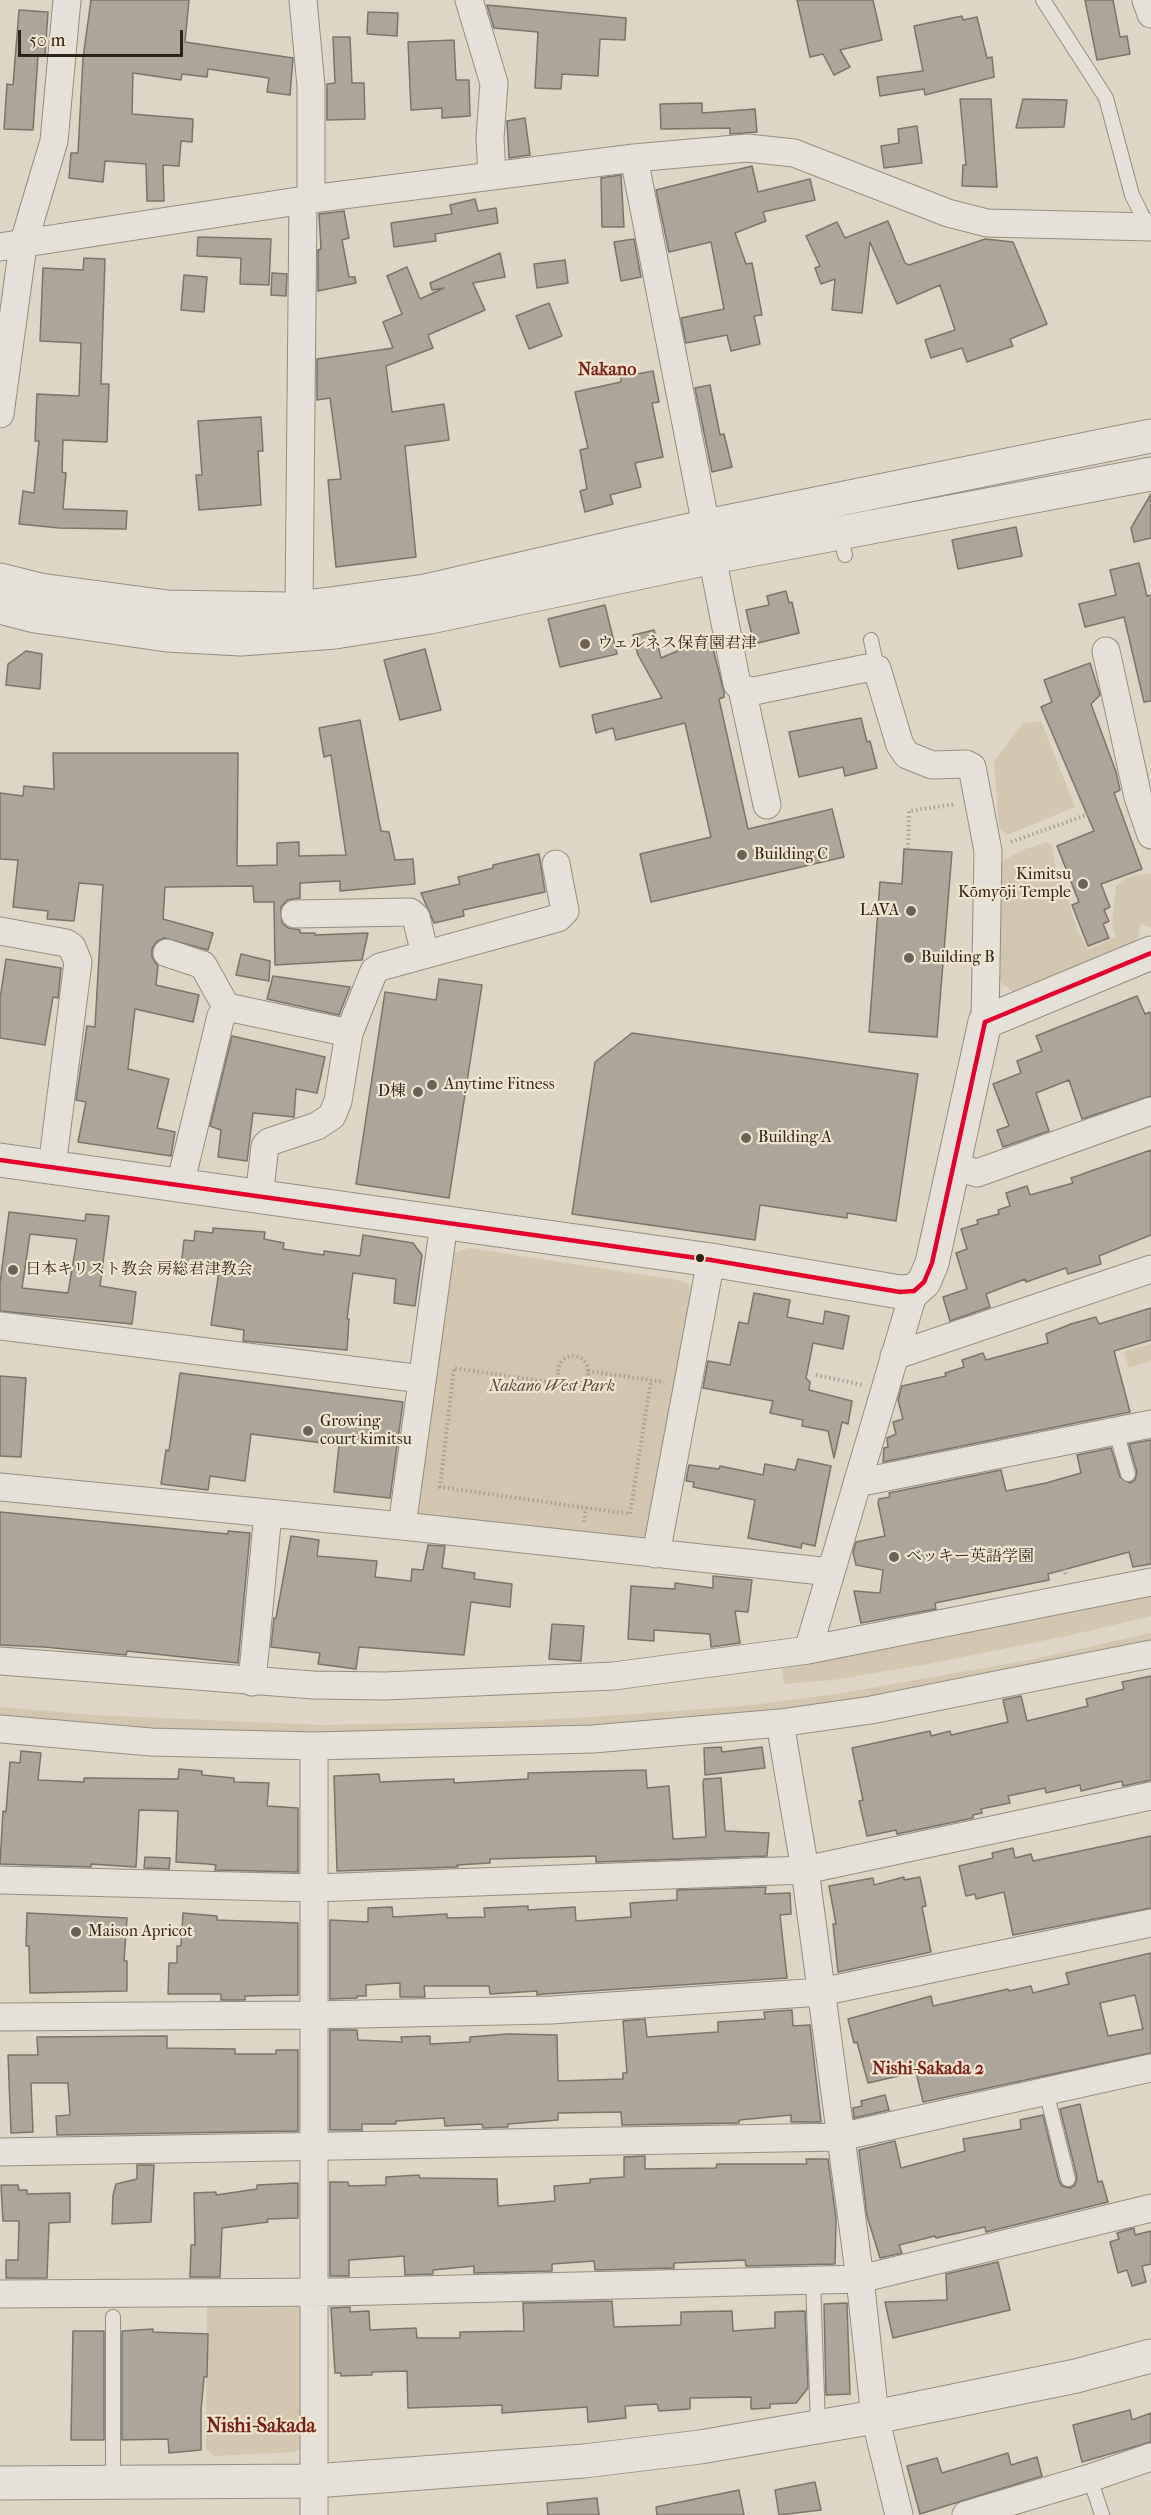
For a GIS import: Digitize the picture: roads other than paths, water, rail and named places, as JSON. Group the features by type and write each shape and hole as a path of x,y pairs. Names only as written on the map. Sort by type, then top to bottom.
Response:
{"street":[{"path":"0,414 11,246 54,141 67,0"},
{"path":"299,608 307,199 312,86 303,0"},
{"path":"469,0 494,83 490,138 492,175"},
{"path":"1146,0 1151,14"},
{"path":"11,246 307,199 634,158 747,147 794,153 948,213 987,223 1149,227"},
{"path":"634,158 737,684 742,689 767,805"},
{"path":"0,607 35,616 167,635 240,639 335,632 430,617 710,541 1151,436"},
{"path":"0,580 40,590 168,607 242,610 299,608 425,591 710,541 842,544 1151,474"},
{"path":"1106,651 1138,797 1151,835"},
{"path":"742,689 754,691 867,668 877,669 900,745 907,756 932,765 966,764 972,767 988,851 985,1023 932,1263 924,1282 914,1291 808,1650"},
{"path":"259,1197 265,1146 269,1142 317,1126 332,1116 338,1101 350,1033 374,971 380,967 425,954 558,918 565,911 556,864"},
{"path":"295,914 410,912 416,917 425,954"},
{"path":"0,931 66,942 72,947 78,962 52,1167"},
{"path":"985,1023 1151,952"},
{"path":"167,953 203,965 228,1010"},
{"path":"180,1185 221,1016 232,1008 350,1033"},
{"path":"953,1166 977,1173 1151,1111"},
{"path":"0,1160 711,1260 900,1292 914,1291"},
{"path":"402,1526 444,1223"},
{"path":"656,1554 711,1260"},
{"path":"894,1356 1151,1269"},
{"path":"0,1326 422,1379"},
{"path":"857,1483 1151,1424"},
{"path":"0,1487 402,1526 831,1572"},
{"path":"252,1682 267,1513"},
{"path":"0,1661 252,1682 385,1686 519,1682 614,1676 808,1650 1151,1582"},
{"path":"0,1729 151,1742 314,1746 593,1739 780,1723 871,1710 1151,1654"},
{"path":"780,1723 805,1870 860,2279 875,2417 899,2515"},
{"path":"314,1746 312,2015 315,2145 314,2515"},
{"path":"0,1880 314,1888 805,1870 1151,1796"},
{"path":"0,2017 312,2015 551,2010 821,1992 1151,1923"},
{"path":"0,2152 840,2138 1151,2068"},
{"path":"0,2294 313,2292 860,2279 1151,2208"},
{"path":"0,2483 314,2481 585,2461 700,2446 875,2417 1076,2376 1151,2356"},
{"path":"966,2515 1151,2457"}],"lane":[{"path":"1043,0 1106,98 1132,195 1149,227"},
{"path":"871,640 877,669"},
{"path":"1116,1431 1128,1474"},
{"path":"1046,2091 1068,2179"},
{"path":"813,2280 818,2426"},
{"path":"113,2317 113,2482"},
{"path":"1090,2478 1102,2515"}],"place":[{"name":"ウェルネス保育園君津","path":"585,644"},
{"name":"Building C","path":"742,855"},
{"name":"Kimitsu Kōmyōji Temple","path":"1083,884"},
{"name":"LAVA","path":"911,911"},
{"name":"Building B","path":"909,958"},
{"name":"Anytime Fitness","path":"432,1085"},
{"name":"D棟","path":"418,1092"},
{"name":"Building A","path":"746,1138"},
{"name":"日本キリスト教会 房総君津教会","path":"13,1270"},
{"name":"Growing court kimitsu","path":"308,1431"},
{"name":"ベッキー英語学園","path":"894,1557"},
{"name":"Maison Apricot","path":"76,1932"}],"district":[{"name":"Nakano","path":"607,371"},
{"name":"Nishi-Sakada 2","path":"928,2070"},
{"name":"Nishi-Sakada","path":"261,2427"}],"park label":[{"name":"Nakano West Park","path":"552,1387"}]}
